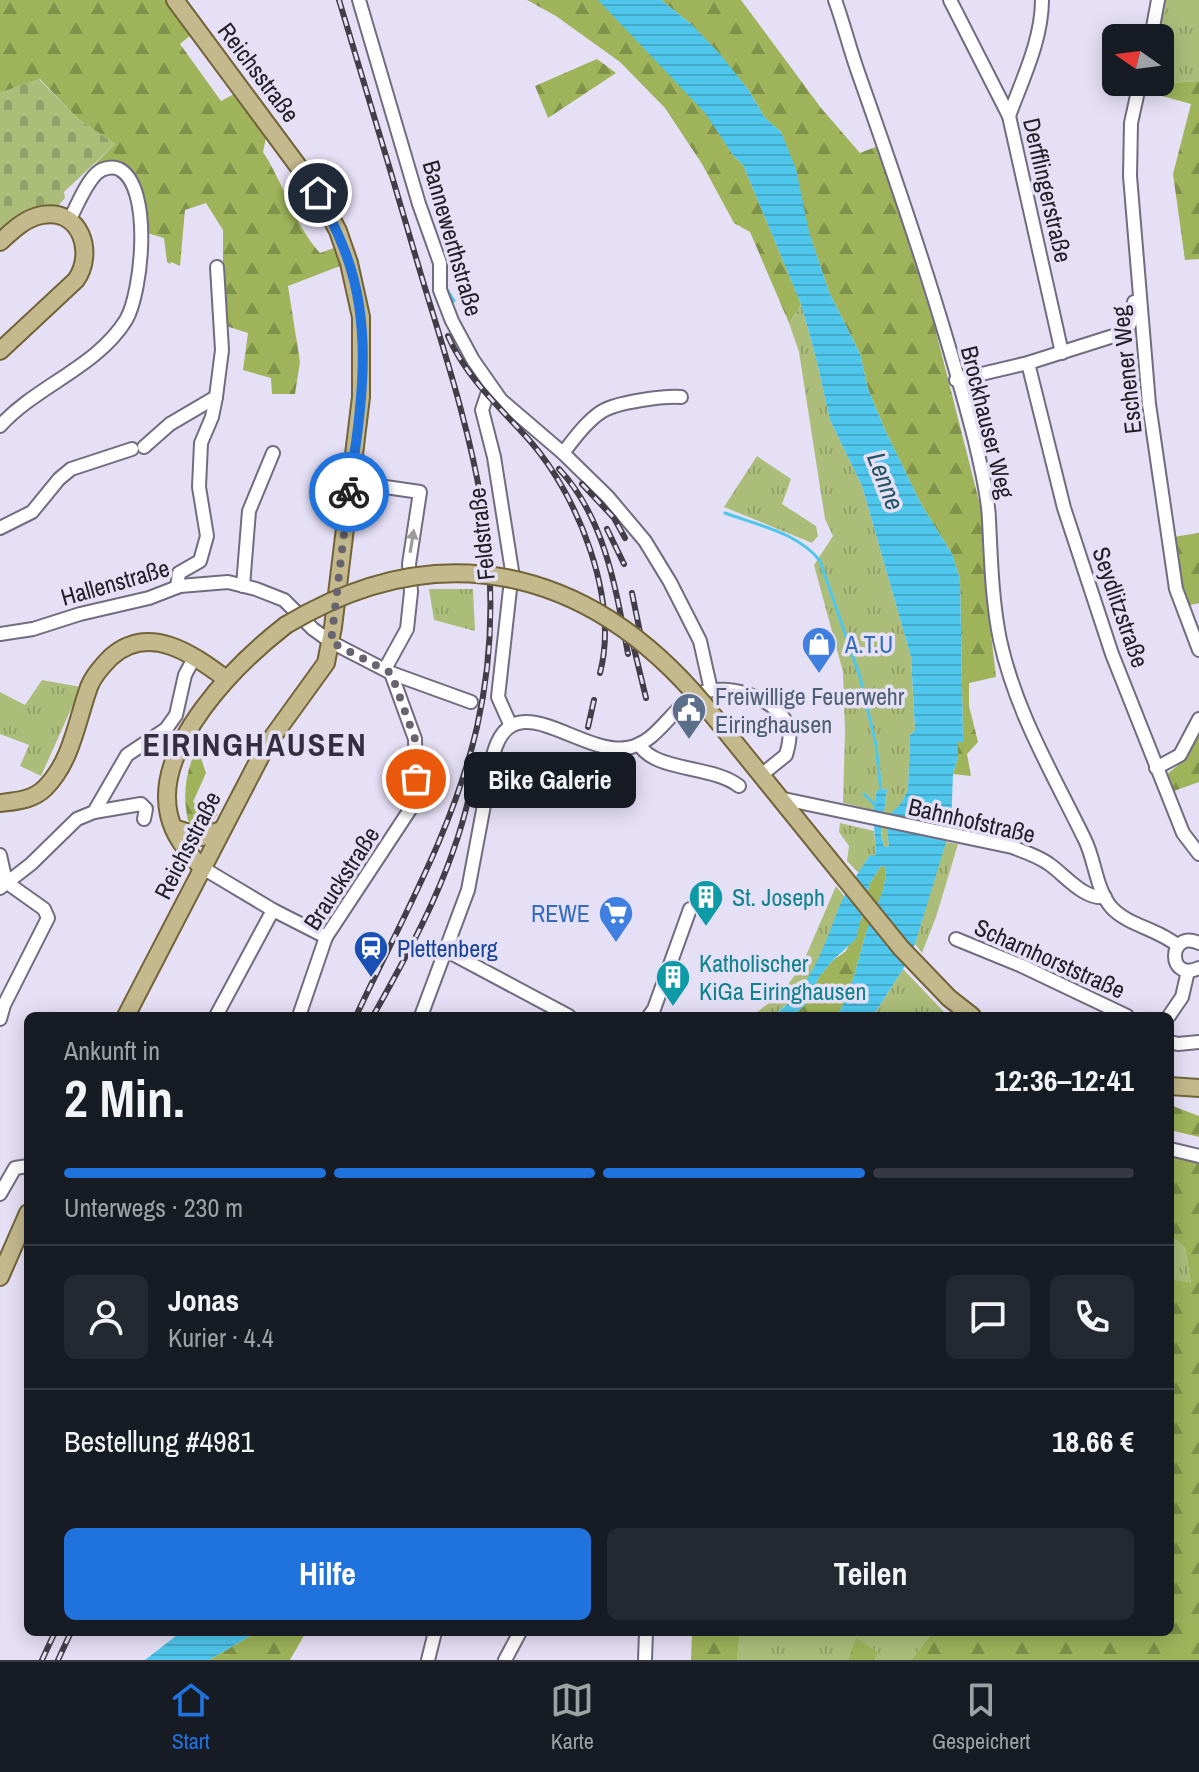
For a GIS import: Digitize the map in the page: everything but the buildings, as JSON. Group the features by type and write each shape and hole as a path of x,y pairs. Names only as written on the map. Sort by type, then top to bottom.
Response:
{"main road":[{"name":"Reichsstraße","path":"128,1012 266,746 322,670 331,642 362,370 361,317 338,231 318,193 175,0"},
{"path":"0,242 16,227 39,216 55,215 69,221 81,234 86,259 81,273 68,288 0,351"},
{"path":"201,867 180,843 167,805 168,792 179,750 210,698 256,649 317,606 385,582 421,576 473,574 532,584 598,610 635,635 672,669 901,948 949,998 967,1012"},
{"path":"0,803 25,800 37,794 52,779 70,746 90,683 114,654 138,643 155,641 177,647 226,679"},
{"path":"174,828 194,837 221,830"},
{"path":"0,1277 24,1222"}],"street":[{"name":"Bannewerthstraße","path":"359,0 442,275 440,290 452,321 501,400 608,497 645,541 700,641 711,690"},
{"name":"Brockhauser Weg","path":"835,0 898,185 974,438 989,517 994,598 1008,673 1031,735 1086,842 1105,897"},
{"name":"Derfflingerstraße","path":"950,0 1009,116 1062,353"},
{"path":"1009,116 1027,70 1042,12 1042,0"},
{"path":"1154,24 1158,0"},
{"name":"Eschener Weg","path":"1137,96 1131,123 1130,176 1149,404 1176,589 1199,650"},
{"path":"0,426 109,339 126,319 137,290 141,225 129,177 113,167 94,175 69,221"},
{"path":"177,587 179,573 200,561 207,536 199,487 201,443 216,397 222,350 217,267"},
{"path":"956,380 1028,363 1126,332 1134,315 1139,284"},
{"name":"Seydlitzstraße","path":"1028,363 1064,508 1112,654 1183,833 1199,854"},
{"name":"Feldstraße","path":"490,386 482,410 512,571 498,697 510,724"},
{"path":"563,453 600,412 667,396 681,397"},
{"path":"0,528 32,512 71,469 138,448 170,424 216,397"},
{"path":"243,586 249,511 273,453"},
{"path":"351,482 420,492 409,564 411,592 407,629 388,671"},
{"name":"Hallenstraße","path":"0,634 33,629 149,598 177,587 218,582 243,586 284,600 331,642 388,671 471,702"},
{"path":"94,812 127,755 166,729 176,715 185,675 194,658"},
{"name":"Brauckstraße","path":"300,1012 326,937 411,808 416,779 415,739 388,671"},
{"path":"424,1012 466,899 496,744 510,724 536,722 608,748 629,748 639,744 699,693 711,690 748,695 762,701 784,719 790,739 786,755 760,776"},
{"path":"1156,768 1180,755 1199,719"},
{"path":"639,744 652,757 711,772 739,786"},
{"name":"Bahnhofstraße","path":"779,798 1012,847 1046,862 1086,893 1098,898 1105,897 1112,908 1125,917 1169,938 1178,946"},
{"path":"3,885 31,864 77,819 94,812 141,804 146,809 144,819"},
{"path":"0,855 3,885"},
{"path":"201,867 326,937"},
{"path":"0,1019 48,918 44,909 3,885"},
{"path":"652,1012 690,909"},
{"path":"218,1012 273,910"},
{"name":"Scharnhorststraße","path":"956,939 1022,966 1119,1012"},
{"path":"1172,1012 1194,970 1181,969 1175,952 1187,941 1199,943"},
{"path":"447,951 561,1012"},
{"path":"1174,1043 1199,1042"},
{"path":"1174,1150 1199,1156"},
{"path":"0,1194 15,1168 24,1167"},
{"path":"428,1660 434,1636"},
{"path":"505,1660 518,1636"},
{"path":"645,1660 646,1636"}],"green space":[{"path":"0,0 166,0 192,34 180,44 221,101 236,93 267,133 263,152 296,217 320,253 334,248 340,266 288,286 300,362 295,394 272,394 271,378 243,370 248,333 223,325 223,230 206,203 185,210 180,266 170,264 167,262 164,238 147,233 138,182 109,162 92,167 115,144 78,119 40,79 0,93"},
{"path":"527,0 599,0 706,113 743,165 801,304 789,323 750,232 734,223 702,164 665,108 620,62 556,16"},
{"path":"661,0 741,0 821,108 860,153 878,146 934,324 983,517 986,592 996,677 969,683 969,706 978,742 967,754 971,776 953,774 958,742 963,741 960,579 952,554 921,504 868,389 860,354 829,292 809,233 781,132 765,118 747,88 691,24"},
{"path":"1162,0 1199,0 1199,81 1174,83 1174,24 1159,24"},
{"path":"597,59 616,73 548,118 535,86"},
{"path":"39,79 78,119 115,144 64,192 65,198 58,206 22,215 0,231 0,93"},
{"path":"1199,81 1199,259 1185,260 1173,174 1191,104 1162,96 1174,96 1174,83"},
{"path":"801,304 830,420 862,486 911,657 915,730 910,735 908,790 887,832 889,846 884,848 881,830 887,789 877,790 873,810 843,803 843,672 814,565 833,536 825,519 799,352 789,323"},
{"path":"757,456 791,479 782,504 816,526 818,536 812,543 724,507"},
{"path":"1199,533 1199,603 1186,606 1173,537"},
{"path":"429,589 473,589 475,631 434,620"},
{"path":"42,680 81,687 41,776 20,766 29,745 0,734 0,692 25,705"},
{"path":"1199,732 1199,782 1174,791 1166,775 1177,766"},
{"path":"197,746 206,773 193,802 218,814 206,830 188,821 186,811 186,783"},
{"path":"840,823 874,831 876,856 869,856 859,873 847,861 849,846 839,832"},
{"path":"945,842 958,844 922,953 915,944"},
{"path":"881,866 885,867 882,893 866,933 851,986 839,1012 797,1012 806,1004 819,977 832,961 846,951 861,919 870,883"},
{"path":"836,886 845,897 804,989 778,1012 757,1012 782,993 802,965"},
{"path":"903,969 944,1012 876,1012"},
{"path":"1174,1107 1199,1116 1199,1137 1174,1131"},
{"path":"1174,1158 1199,1162 1199,1660 911,1660 930,1636 1174,1636 1174,1280 1191,1283 1185,1247 1174,1239"},
{"path":"1174,1239 1185,1247 1191,1284 1174,1280"},
{"path":"250,1636 304,1636 290,1660 209,1660"},
{"path":"692,1636 740,1636 737,1660 691,1660"},
{"path":"740,1636 930,1636 911,1660 875,1660 878,1652 856,1639 848,1660 737,1660"},
{"path":"856,1638 878,1652 875,1660 848,1660"}],"water":[{"name":"Lenne","path":"598,0 661,0 691,24 719,53 747,88 765,118 781,132 796,169 809,232 829,292 860,354 868,389 885,430 921,504 952,554 960,579 963,742 958,742 953,774 951,826 915,944 876,1012 839,1012 851,986 882,893 885,867 881,866 870,883 856,939 819,977 806,1004 797,1012 778,1012 807,980 846,892 869,856 876,855 873,810 877,790 887,789 881,833 884,847 889,846 887,832 891,813 900,805 908,790 910,735 915,730 911,657 862,486 830,420 801,304 743,165 705,113"},
{"path":"176,1636 250,1636 209,1660 145,1660"}],"waterway":[{"path":"445,286 454,301"},
{"path":"725,513 801,543 820,561 860,677 876,745 881,792"},
{"path":"864,794 875,805"}],"railway":[{"path":"339,0 470,445 481,499 491,610 487,667 477,727 455,802 358,1012"},
{"path":"448,336 474,379 548,464 579,520 599,582 604,614 600,673"},
{"path":"559,469 575,488 598,532 613,580 628,654"},
{"path":"582,484 614,518 625,538"},
{"path":"607,529 624,564"},
{"path":"632,593 643,647"},
{"path":"632,640 646,698"},
{"path":"588,727 594,700"},
{"path":"375,1012 405,959 446,871 473,778"},
{"path":"42,1660 53,1636"},
{"path":"58,1660 69,1636"}],"way so far":[{"path":"349,492 331,642 391,673 415,739 416,779"}],"place":[{"name":"A.T.U","path":"819,675"},
{"name":"Freiwillige Feuerwehr Eiringhausen","path":"689,741"},
{"name":"Bike Galerie","path":"416,779"},
{"name":"St. Joseph","path":"706,928"},
{"name":"REWE","path":"616,944"},
{"name":"Plettenberg","path":"371,979"},
{"name":"Katholischer KiGa Eiringhausen","path":"673,1008"}],"district":[{"name":"EIRINGHAUSEN","path":"255,744"}],"route":[{"path":"318,193 338,231 361,317 361,397 349,492"}]}
